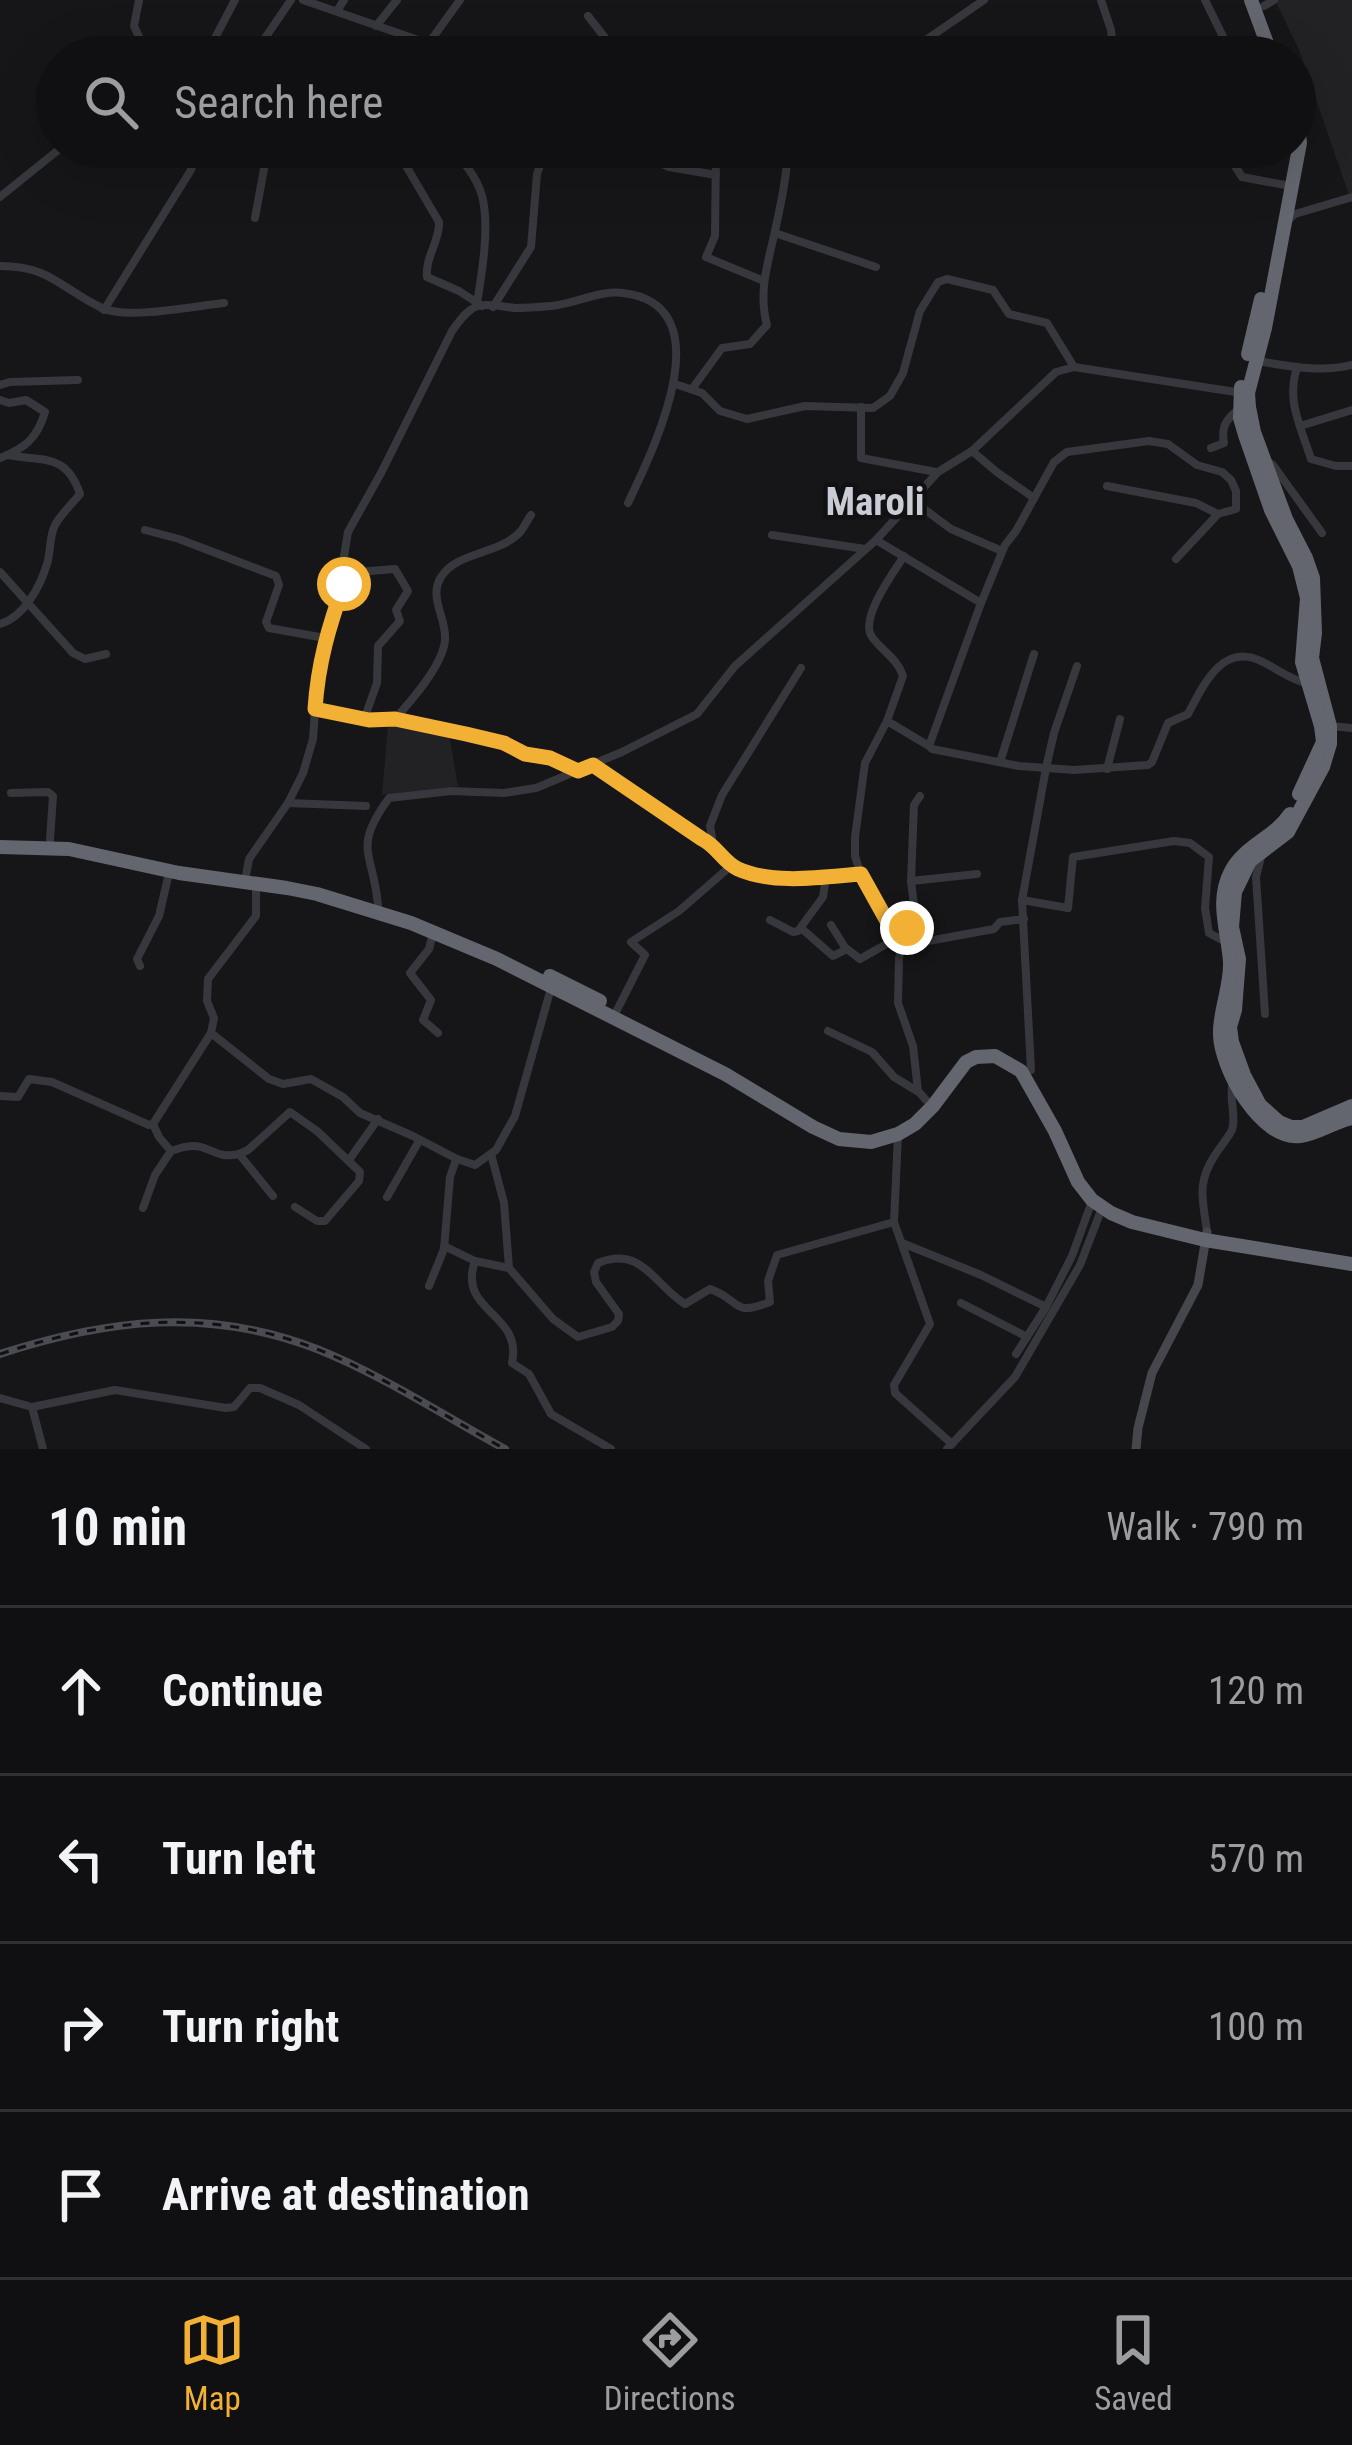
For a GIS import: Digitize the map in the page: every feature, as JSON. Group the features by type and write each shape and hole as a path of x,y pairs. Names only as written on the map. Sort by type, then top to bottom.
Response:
{"highway":[{"path":"1262,2 1271,36"},
{"path":"1288,168 1243,398 1245,435 1271,509 1299,566 1307,598 1302,662 1306,683 1326,726 1321,748 1287,820 1248,849 1229,874 1222,917 1229,975 1220,1037 1234,1078 1261,1120 1275,1131 1302,1136 1352,1118"},
{"path":"1295,168 1265,328 1243,398 1286,519 1313,578 1312,658 1330,744 1288,832 1250,861 1234,892 1232,927 1239,959 1230,1027 1260,1105 1279,1122 1303,1127 1352,1106"},
{"path":"0,844 50,840 91,844 316,894 434,932 739,1082 839,1139 871,1142 898,1134 924,1115 960,1069 976,1057 995,1056 1021,1071 1046,1103 1085,1177 1106,1199 1134,1214 1206,1236"},
{"path":"0,844 69,849 170,872 315,886 437,924 617,1010 841,1130 870,1133 909,1117 961,1055 996,1047 1018,1057 1031,1070 1078,1182 1098,1204 1132,1222 1352,1260"}],"street":[{"path":"137,36 139,0"},
{"path":"217,36 235,0"},
{"path":"266,36 291,0"},
{"path":"303,0 406,36"},
{"path":"337,11 344,0"},
{"path":"376,26 397,0"},
{"path":"434,36 460,0"},
{"path":"932,36 984,0"},
{"path":"1102,0 1112,36"},
{"path":"1205,0 1223,36"},
{"path":"589,16 604,36"},
{"path":"0,197 36,168"},
{"path":"104,310 191,168"},
{"path":"255,218 264,168"},
{"path":"408,168 440,222 427,277 484,305 570,304 600,294 625,293 663,310 672,325 674,384 663,426 628,503"},
{"path":"468,168 483,202 484,305"},
{"path":"153,1124 211,1033 214,1018 207,1001 208,980 256,916 249,859 303,773 313,739 318,667 344,584 348,532 452,332 466,314 484,305 531,248 539,168"},
{"path":"675,168 716,175"},
{"path":"716,168 715,236 706,257 764,281"},
{"path":"692,388 722,348 751,344 767,325 764,281 787,168"},
{"path":"1238,168 1242,177 1285,185"},
{"path":"1285,223 1295,214 1352,197"},
{"path":"775,233 876,267"},
{"path":"0,266 41,271 104,310 124,314 224,303"},
{"path":"674,384 692,388 720,411 747,419 805,406 873,408 890,396 910,354 928,295 947,278 993,290 1010,314 1047,322 1074,367"},
{"path":"1256,361 1297,368 1352,364"},
{"path":"378,905 368,835 389,798 451,791 504,794 536,788 697,715 735,666 876,539 938,472 972,451 1056,372 1074,367 1243,398 1226,419 1224,443 1211,448"},
{"path":"1297,368 1292,395 1311,459 1352,466"},
{"path":"0,386 78,380"},
{"path":"0,400 26,400 45,412 29,444 4,456"},
{"path":"861,407 861,458 938,472"},
{"path":"1300,426 1352,410"},
{"path":"929,746 1002,551 1054,462 1067,452 1149,441 1168,444 1197,465 1231,479 1236,509 1218,514 1176,559"},
{"path":"972,451 1034,498"},
{"path":"0,623 13,620 26,604 48,562 56,523 80,494 62,465 48,458 4,456"},
{"path":"1264,459 1322,532"},
{"path":"1107,486 1196,503 1218,514"},
{"path":"912,500 951,529 1002,551"},
{"path":"395,719 435,666 445,640 435,589 442,574 453,564 502,545 521,532 531,515"},
{"path":"145,530 179,538 276,576 279,585 267,614 269,628 325,638"},
{"path":"772,536 865,549"},
{"path":"876,539 981,603"},
{"path":"899,942 861,874 855,837 865,763 903,676 892,656 869,635 868,626 904,556"},
{"path":"344,573 395,569 409,591 396,610 400,620 378,646 376,683 366,714"},
{"path":"0,572 73,653 86,659 106,654"},
{"path":"1000,762 1034,653"},
{"path":"887,721 932,749 1046,768 1107,769 1152,762 1168,723 1188,714 1196,692 1220,664 1239,655 1306,683"},
{"path":"1031,1070 1022,900 1054,733 1077,666"},
{"path":"713,844 710,826 722,795 801,668"},
{"path":"315,709 369,720 395,719 504,743 578,771"},
{"path":"1107,769 1120,718"},
{"path":"1326,726 1352,728"},
{"path":"593,765 713,844 742,871 826,877 861,874"},
{"path":"10,793 48,792 53,796 50,840"},
{"path":"920,796 914,805 914,906 899,942 898,1003 913,1046 922,1096"},
{"path":"288,802 366,806"},
{"path":"1022,900 1068,908 1072,857 1190,843 1209,857 1205,908 1209,933 1226,942"},
{"path":"1262,851 1256,877 1264,1014"},
{"path":"617,1010 645,956 631,942 680,911 732,865"},
{"path":"140,966 137,959 160,916 170,872"},
{"path":"911,881 977,874"},
{"path":"770,920 793,932 801,928 823,897 826,877"},
{"path":"831,925 860,959 899,942 994,929 1000,922 1024,919"},
{"path":"801,928 833,956 847,949"},
{"path":"434,932 429,949 410,973 431,1000 423,1019 438,1033"},
{"path":"211,1033 268,1079 283,1084 311,1079 360,1113 475,1166 491,1154 515,1116 552,987"},
{"path":"828,1031 872,1052 894,1077 922,1096"},
{"path":"1136,1449 1152,1373 1198,1285 1206,1236 1200,1191 1210,1161 1233,1128 1229,1097 1234,1078"},
{"path":"0,1096 18,1097 29,1079 52,1082 153,1124"},
{"path":"143,1208 155,1174 171,1151 191,1146 215,1155 239,1154 290,1112 360,1172 359,1181 325,1221 295,1207"},
{"path":"349,1160 378,1119"},
{"path":"153,1124 171,1151"},
{"path":"898,1134 894,1222 930,1324 894,1385 895,1394 949,1447 1016,1377 1080,1264 1098,1204"},
{"path":"387,1197 419,1141"},
{"path":"239,1154 273,1196"},
{"path":"491,1154 504,1203 509,1268 553,1319 578,1336 618,1321 619,1314 594,1272 598,1263 610,1258 623,1258 652,1271 685,1304 710,1289 742,1309 752,1308 770,1302 768,1281 777,1255 894,1222"},
{"path":"429,1286 445,1246 449,1177 457,1160"},
{"path":"1016,1354 1098,1204"},
{"path":"902,1243 1046,1306"},
{"path":"445,1246 476,1261 509,1268"},
{"path":"476,1261 470,1275 476,1297 512,1338 512,1363 529,1374 551,1414 611,1449"},
{"path":"961,1303 1027,1337"},
{"path":"0,1398 32,1407 115,1390 234,1407 250,1388 260,1388 299,1405 366,1449"},
{"path":"32,1407 43,1449"}],"shaded area":[{"path":"1275,0 1352,0 1352,194 1316,99 1316,36 1292,36"},
{"path":"388,726 449,734 458,786 382,795"}],"railway":[{"path":"0,1354 119,1326 197,1323 237,1327 341,1359 505,1449"}],"district":[{"name":"Maroli","path":"875,502"}],"route":[{"path":"344,584 318,667 315,709 466,734 578,771 593,765 713,844 742,871 795,877 861,874 901,946 907,928"}]}
